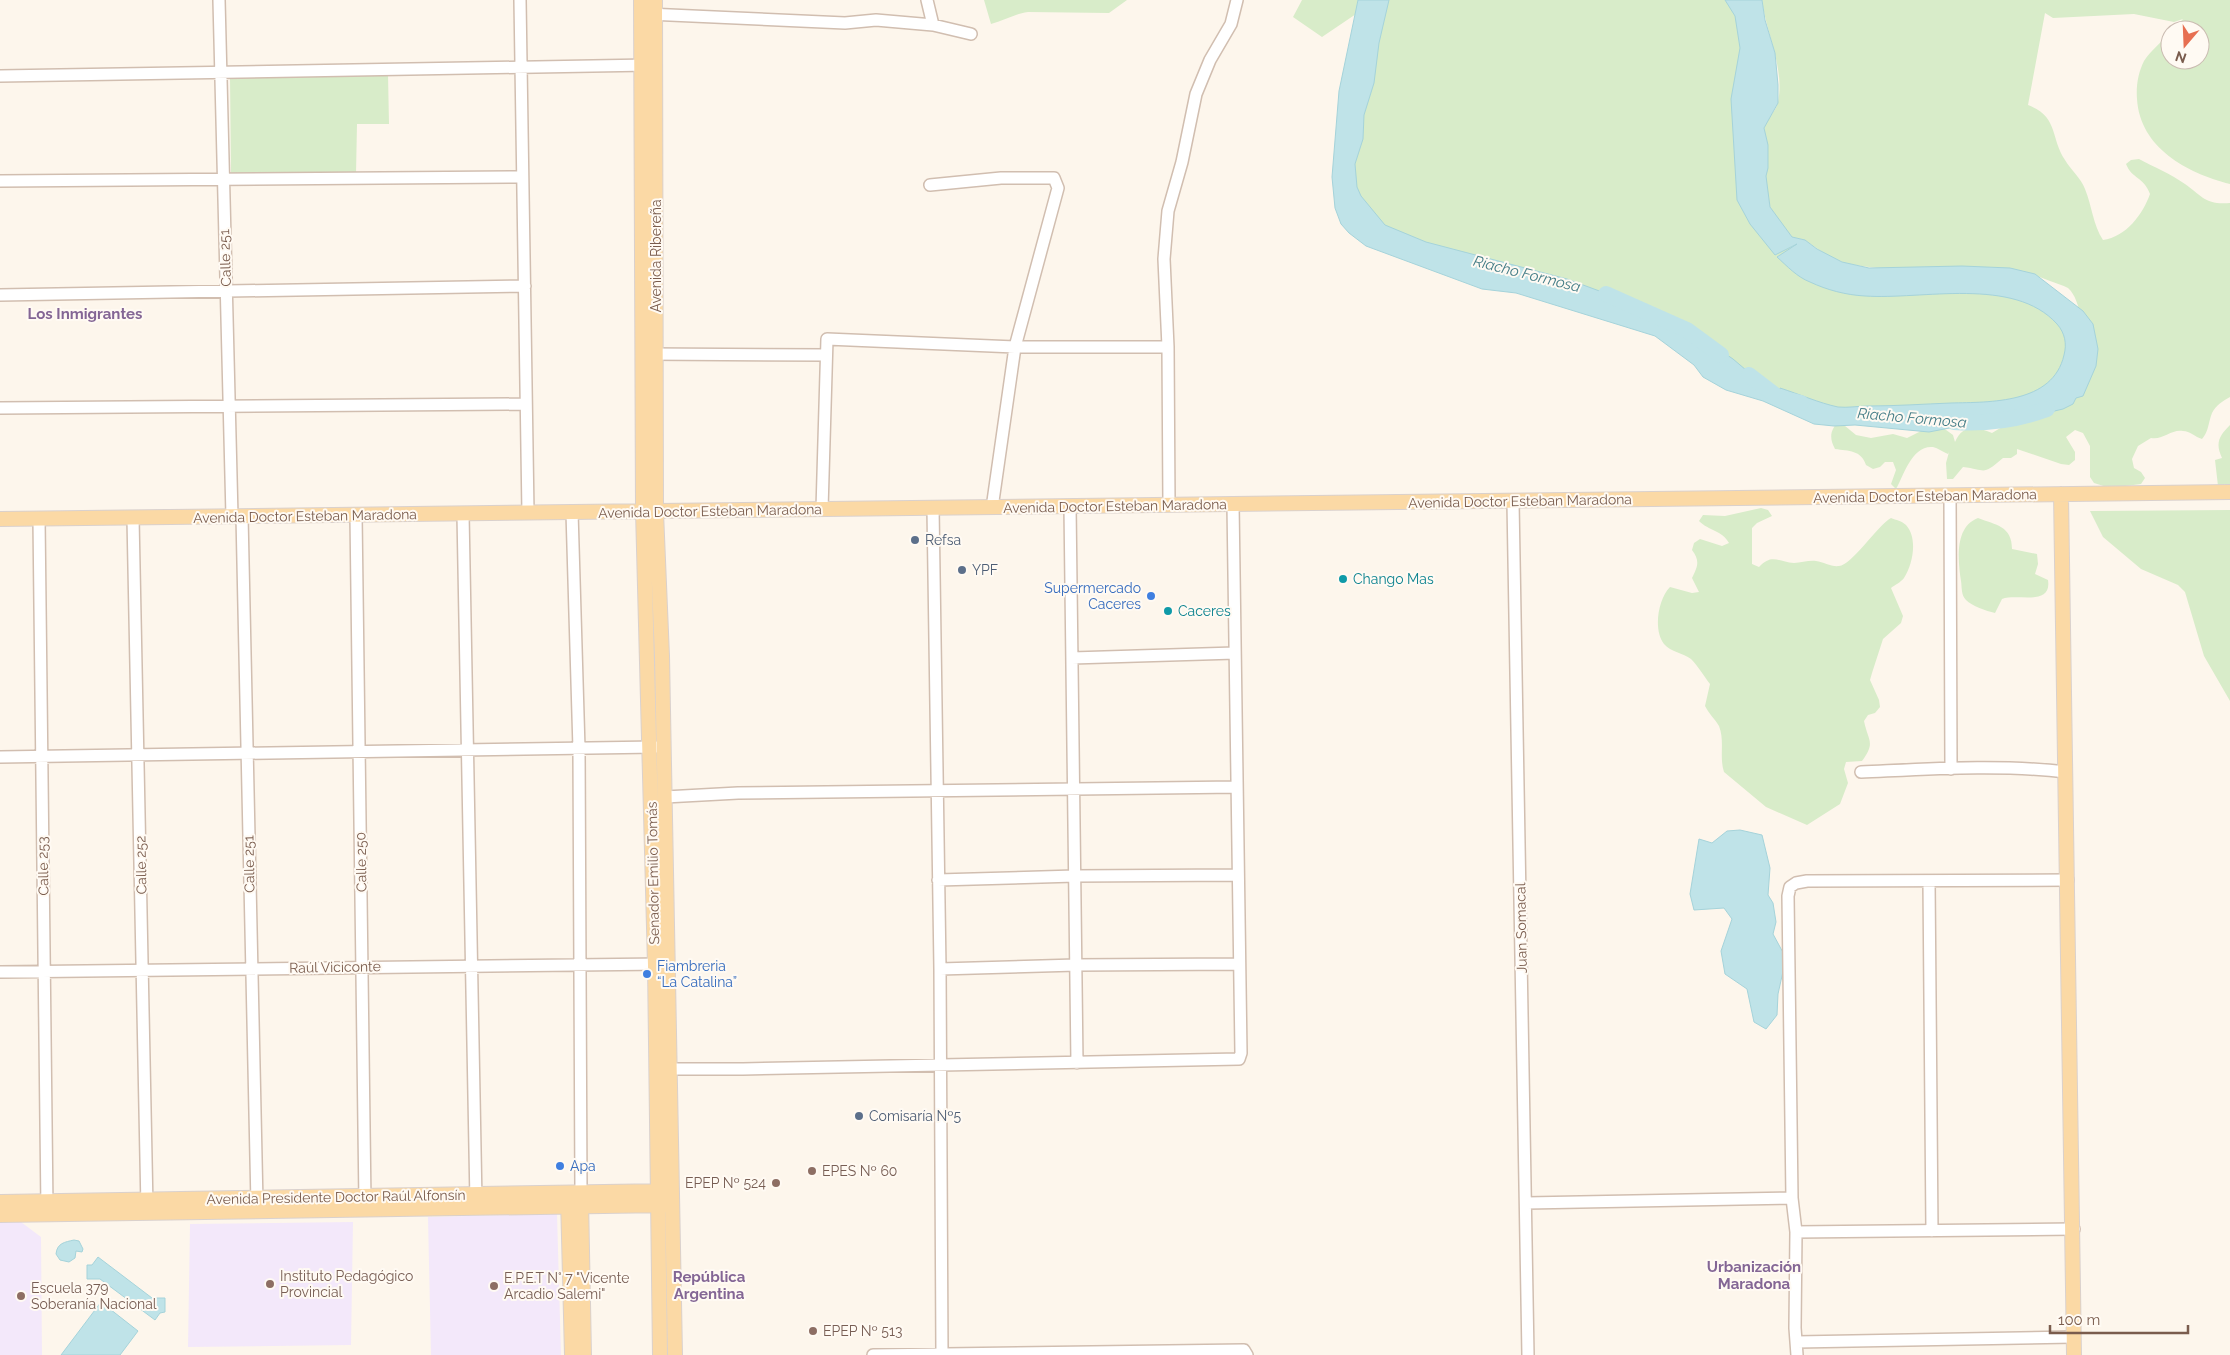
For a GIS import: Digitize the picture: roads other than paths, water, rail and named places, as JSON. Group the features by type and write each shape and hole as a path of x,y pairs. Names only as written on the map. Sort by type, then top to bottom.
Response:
{"main road":[{"name":"Avenida Ribereña","path":"650,512 649,65 646,10 655,0"},
{"name":"Avenida Doctor Esteban Maradona","path":"0,519 2230,492"},
{"path":"2061,494 2074,1229 2074,1355"},
{"name":"Senador Emilio Tomás","path":"650,512 664,747 675,1355"},
{"name":"Senador Emilio Tomás","path":"650,512 650,748 660,1355"},
{"name":"Avenida Presidente Doctor Raúl Alfonsín","path":"0,1202 47,1207 672,1198"},
{"path":"572,1355 575,1199"},
{"path":"575,1199 584,1355"},
{"name":"Avenida Presidente Doctor Raúl Alfonsín","path":"0,1215 47,1207"}],"street":[{"name":"Calle 251","path":"219,0 229,406 237,516 247,754 257,1205"},
{"path":"520,0 528,513"},
{"path":"927,0 933,25"},
{"path":"1169,505 1168,347 1164,258 1168,211 1182,162 1196,94 1210,60 1231,24 1238,0"},
{"path":"646,10 845,23 876,20 933,25 971,34"},
{"path":"0,76 649,65"},
{"path":"0,181 522,177"},
{"path":"930,185 1001,178 1054,178 1058,188 1016,347 992,508"},
{"path":"0,295 525,286"},
{"path":"822,509 827,339 1016,347 1168,347"},
{"path":"649,354 826,355"},
{"path":"0,408 526,404"},
{"path":"1950,496 1951,768"},
{"name":"Juan Somacal","path":"1513,502 1527,1203 1528,1355"},
{"path":"656,1069 742,1070 1239,1059 1241,1053 1233,504"},
{"path":"1070,506 1076,1063"},
{"path":"932,508 940,969 942,1354"},
{"path":"572,512 578,749 580,964 575,1199"},
{"path":"463,514 476,1201"},
{"name":"Calle 250","path":"356,515 365,1203"},
{"name":"Calle 252","path":"133,518 144,970 147,1206"},
{"name":"Calle 253","path":"39,519 47,1207"},
{"path":"1072,658 1235,653"},
{"path":"0,757 664,747"},
{"path":"1861,772 1951,768 2066,772"},
{"path":"665,797 738,793 1237,787"},
{"path":"938,880 1075,876 1238,875"},
{"path":"1797,1355 1794,1281 1796,1232 1792,1198 1788,896 1790,887 1796,883 1807,882 2068,880"},
{"path":"1930,881 1932,1231"},
{"name":"Raúl Viciconte","path":"0,972 669,964"},
{"path":"940,969 1076,965 1239,964"},
{"path":"1527,1203 1792,1198"},
{"path":"1796,1232 2074,1229"},
{"path":"1797,1342 2074,1337"},
{"path":"873,1355 1080,1354 1244,1350 1247,1355"}],"water":[{"path":"1358,0 1389,0 1379,43 1374,83 1364,115 1363,139 1355,164 1357,187 1361,196 1385,225 1426,242 1567,279 1621,299 1665,319 1703,342 1714,346 1733,359 1779,398 1780,388 1838,407 1984,402 2018,397 2034,391 2047,383 2058,371 2064,355 2065,343 2064,335 2057,324 2039,309 2017,300 1992,295 1865,296 1830,290 1805,280 1777,257 1797,244 1775,255 1750,224 1737,200 1731,99 1740,48 1735,16 1725,0 1762,0 1765,20 1775,53 1778,85 1778,103 1764,128 1768,145 1766,176 1770,207 1792,237 1805,240 1817,249 1842,262 1869,268 1962,266 2010,268 2035,274 2083,311 2093,324 2098,349 2096,366 2083,396 2076,398 2073,404 2063,409 2025,418 1975,423 1929,432 1855,425 1834,426 1814,424 1763,401 1726,390 1703,377 1694,365 1655,336 1516,293 1482,289 1366,246 1341,224 1335,208 1332,177 1339,91"},
{"path":"1740,830 1762,835 1770,868 1768,895 1773,903 1776,922 1773,934 1786,958 1778,994 1777,1015 1766,1029 1754,1022 1747,989 1725,974 1721,951 1732,919 1724,908 1694,910 1690,894 1699,839 1712,843 1727,831"},
{"path":"79,1241 83,1249 82,1252 76,1251 75,1258 69,1262 60,1260 56,1254 58,1247 65,1242"},
{"path":"98,1257 152,1298 165,1298 165,1312 160,1313 155,1320 100,1279 87,1279 87,1265 92,1265"},
{"path":"101,1302 138,1331 120,1355 61,1355"}],"waterway":[{"name":"Riacho Formosa","path":"1606,294 1687,330 1721,355"},
{"name":"Riacho Formosa","path":"1749,375 1779,398 1801,403"},
{"name":"Riacho Formosa","path":"1954,422 2001,420 2047,409"}],"place":[{"name":"Refsa","path":"915,540"},
{"name":"YPF","path":"962,570"},
{"name":"Chango Mas","path":"1343,579"},
{"name":"Supermercado Caceres","path":"1151,596"},
{"name":"Caceres","path":"1168,611"},
{"name":"Fiambreria “La Catalina”","path":"647,974"},
{"name":"Comisaría Nº5","path":"859,1116"},
{"name":"Apa","path":"560,1166"},
{"name":"EPES Nº 60","path":"812,1171"},
{"name":"EPEP Nº 524","path":"776,1183"},
{"name":"Instituto Pedagógico Provincial","path":"270,1284"},
{"name":"E.P.E.T N° 7 \"Vicente Arcadio Salemi\"","path":"494,1286"},
{"name":"Escuela 379 Soberanía Nacional","path":"21,1296"},
{"name":"EPEP Nº 513","path":"813,1331"}],"district":[{"name":"Los Inmigrantes","path":"85,314"},
{"name":"Urbanización Maradona","path":"1754,1276"},
{"name":"República Argentina","path":"709,1286"}]}
